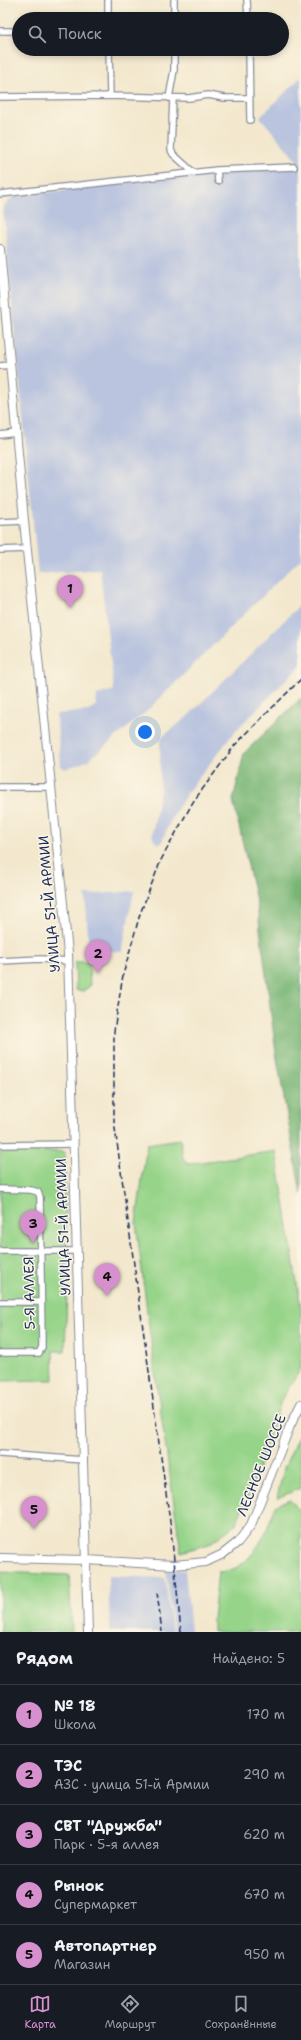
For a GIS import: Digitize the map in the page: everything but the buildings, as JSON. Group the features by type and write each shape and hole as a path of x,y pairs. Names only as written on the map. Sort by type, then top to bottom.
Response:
{"main road":[{"name":"УЛИЦА 51-Й АРМИИ","path":"0,249 24,521 68,961 88,1632"},
{"name":"ЛЕСНОЕ ШОССЕ","path":"0,1558 86,1560 174,1565 206,1562 223,1554 238,1542 251,1525 290,1426 301,1404"}],"street":[{"path":"108,0 108,12"},
{"path":"174,0 174,12"},
{"path":"247,0 248,12"},
{"path":"0,31 12,31"},
{"path":"109,56 110,96"},
{"path":"174,56 171,98 172,150 173,154 194,173"},
{"path":"249,56 250,120"},
{"path":"0,97 110,96 189,98 208,95 224,98 250,98"},
{"path":"0,194 217,170 294,167"},
{"path":"217,170 218,181"},
{"path":"0,366 10,365"},
{"path":"0,435 16,433"},
{"path":"0,522 24,521"},
{"path":"0,550 27,550"},
{"path":"0,788 51,787"},
{"path":"0,961 41,959 68,961"},
{"path":"0,1145 74,1144"},
{"name":"5-Я АЛЛЕЯ","path":"0,1189 31,1190 38,1192 40,1197 40,1302 42,1347 39,1353 0,1353"},
{"path":"0,1251 76,1251"},
{"path":"0,1302 40,1302"},
{"path":"0,1454 84,1460"}],"shaded area":[{"path":"301,77 301,558 146,712 87,761 65,769 61,766 56,714 89,711 96,705 97,695 114,690 100,569 38,574 3,207 13,197 297,161 260,117"},
{"path":"301,604 301,665 236,730 186,794 170,822 161,844 155,842 152,835 160,791 160,741 162,737 186,718"},
{"path":"134,891 122,952 89,949 85,895"},
{"path":"185,1570 191,1632 174,1632 166,1571"},
{"path":"108,1576 165,1578 172,1632 110,1632"}],"green space":[{"path":"301,698 301,1194 276,1053 257,905 233,800 244,753"},
{"path":"86,962 89,964 90,986 83,991 76,990 75,963"},
{"path":"180,1139 183,1158 188,1164 276,1151 301,1308 301,1369 282,1398 250,1493 235,1525 209,1544 181,1552 154,1366 136,1223 147,1144"},
{"path":"0,1149 65,1152 67,1293 65,1351 53,1351 54,1380 0,1381"},
{"path":"301,1430 301,1488 277,1498 284,1468"},
{"path":"290,1499 301,1512 301,1632 213,1632 218,1572 230,1570 240,1565 248,1558 262,1539 272,1517 275,1506"},
{"path":"0,1572 69,1575 72,1632 0,1632"}],"railway":[{"path":"181,1632 171,1529 114,1121 114,1031 123,975 140,914 161,860 193,802 235,745 301,679"},
{"path":"157,1592 162,1632"}],"place":[{"name":"№ 18","path":"70,608"},
{"name":"ТЭС","path":"98,973"},
{"name":"СВТ \"Дружба\"","path":"33,1243"},
{"name":"Рынок","path":"107,1296"},
{"name":"Автопартнер","path":"34,1529"}]}
